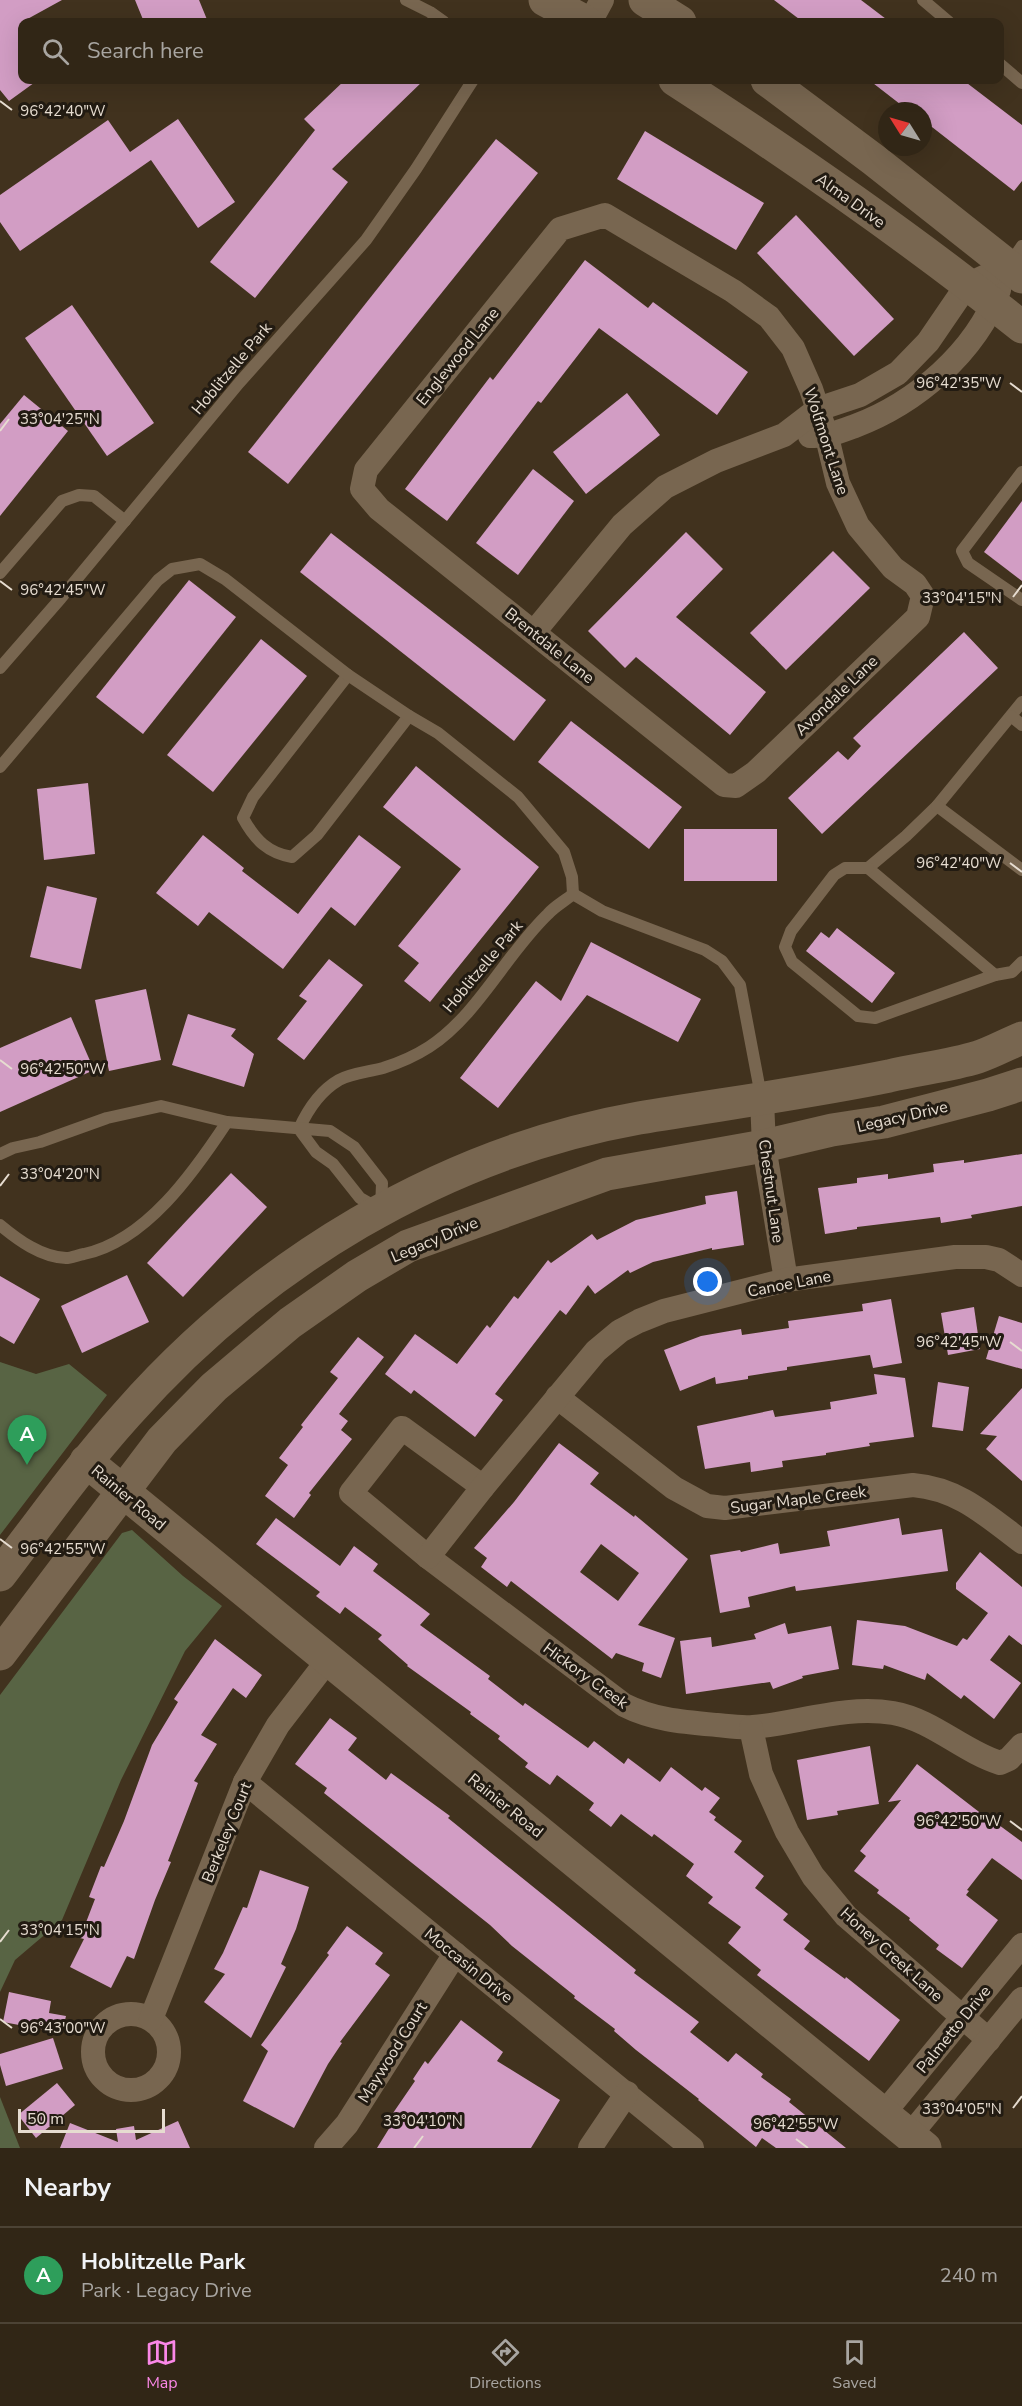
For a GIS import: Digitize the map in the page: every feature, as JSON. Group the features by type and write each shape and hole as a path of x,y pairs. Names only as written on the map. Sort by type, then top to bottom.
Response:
{"main road":[{"path":"545,0 580,18"},
{"path":"645,0 674,18"},
{"name":"Alma Drive","path":"681,84 758,133 1022,327"},
{"path":"772,84 1017,263"},
{"path":"0,1575 86,1461 129,1412 238,1305 305,1256 381,1210 431,1184 548,1139 638,1119 762,1100 978,1057 1022,1038"},
{"name":"Legacy Drive","path":"0,1654 162,1440 214,1387 256,1350 357,1276 408,1246 607,1174 884,1122 1022,1084"},
{"path":"381,1210 408,1246"},
{"name":"Rainier Road","path":"86,1461 918,2142"}],"street":[{"path":"591,18 602,0"},
{"name":"Wolfmont Lane","path":"571,225 604,215 733,291 769,317 793,348 818,410 838,483 858,526 893,568 915,584 923,596"},
{"name":"Englewood Lane","path":"368,497 362,489 366,470 560,229 571,225"},
{"path":"534,632 622,525 665,487 716,461 784,435 818,410 860,395 898,373 928,342 967,285 1017,263"},
{"path":"784,435 827,437 876,418 916,395 959,353 993,304 1017,263"},
{"name":"Brentdale Lane","path":"368,497 379,509 724,785 736,786"},
{"name":"Avondale Lane","path":"736,786 756,772 918,617 923,596"},
{"name":"Chestnut Lane","path":"762,1100 764,1146 786,1281"},
{"name":"Canoe Lane","path":"428,1557 483,1486 596,1351 620,1332 639,1321 664,1311 786,1281 955,1257 986,1257 999,1260 1022,1275"},
{"name":"Sugar Maple Creek","path":"557,1397 674,1488 707,1506 725,1508 913,1485 933,1487 962,1498 1022,1542"},
{"name":"Hickory Creek","path":"483,1486 402,1428 351,1493 428,1557 624,1705 645,1715 670,1721 751,1728 840,1713 892,1713 912,1718 935,1728 1000,1763 1009,1759 1022,1745"},
{"name":"Berkeley Court","path":"152,2019 245,1782 278,1725 328,1660"},
{"name":"Honey Creek Lane","path":"751,1728 761,1774 787,1832 813,1876 846,1916 989,2040"},
{"name":"Moccasin Drive","path":"245,1782 692,2148"},
{"name":"Palmetto Drive","path":"884,2113 1022,1945"},
{"name":"Maywood Court","path":"327,2148 347,2124 455,1954"},
{"name":"Palmetto Drive","path":"918,2142 989,2040 1022,1999"},
{"path":"590,2148 627,2093"}],"lane":[{"path":"406,0 438,18"},
{"path":"923,0 944,18"},
{"path":"1004,68 1022,83"},
{"name":"Hoblitzelle Park","path":"0,668 62,598 239,383 366,240 416,169 470,84"},
{"path":"1022,472 963,551 968,563 1022,600"},
{"path":"0,573 62,501 80,495 94,496 125,521"},
{"path":"0,767 158,580 172,568 200,564 225,579 348,675 438,733 518,797 564,852 572,877 573,894 602,911 681,939 722,961 740,985 762,1100"},
{"path":"348,675 254,797 243,818 252,835 276,854 292,857 317,835 409,716"},
{"path":"1022,702 937,806 906,836 868,868 845,868 834,875 791,931 785,947 792,962 858,1016 875,1018 994,975 1011,972 1022,962"},
{"path":"1011,716 1022,725"},
{"path":"937,806 1022,870"},
{"path":"868,868 994,975"},
{"name":"Hoblitzelle Park","path":"299,1129 307,1112 321,1093 340,1079 384,1068 406,1059 430,1046 444,1035 495,980 548,913 573,894"},
{"path":"0,1154 107,1118 161,1106 227,1122 330,1131 354,1147 382,1183 381,1210 360,1198 333,1164 316,1152 299,1129"},
{"path":"0,1225 34,1249 66,1258 100,1250 133,1231 156,1211 199,1164 227,1122"}],"green space":[{"path":"0,1362 36,1374 69,1364 107,1395 0,1535"},
{"path":"132,1530 183,1576 222,1606 185,1651 121,1780 62,1920 15,1960 0,1992 0,1695 122,1533"},
{"path":"0,2097 20,2148 0,2148"}],"building":[{"path":"0,0 62,0 29,18 18,18 18,84 32,84 9,101 0,90"},
{"path":"135,0 199,0 206,18 142,18"},
{"path":"774,0 861,0 885,18 798,18"},
{"path":"341,84 420,84 332,169 348,182 255,298 210,262 315,130 304,119"},
{"path":"874,84 968,84 1022,125 1022,181 1014,191 932,127 932,102 897,102"},
{"path":"178,119 235,202 198,228 151,160 20,251 0,222 0,195 108,120 130,152"},
{"path":"645,131 764,203 736,250 617,179"},
{"path":"496,139 538,173 288,484 248,452"},
{"path":"796,215 894,319 854,356 757,253"},
{"path":"585,260 648,308 653,302 748,372 717,415 599,328 541,403 538,401 447,521 405,489 490,377 493,380"},
{"path":"72,305 154,423 107,456 25,338"},
{"path":"627,393 660,435 586,494 553,452"},
{"path":"24,395 68,431 0,516 0,424"},
{"path":"533,469 574,501 518,575 476,543"},
{"path":"1022,501 1022,581 984,552"},
{"path":"686,532 723,569 676,617 766,692 730,735 636,657 625,668 588,631"},
{"path":"331,533 546,700 514,741 300,572"},
{"path":"833,551 870,588 786,670 750,633"},
{"path":"189,580 236,617 143,734 96,697"},
{"path":"964,632 998,668 822,834 788,798 838,751 848,760 861,746 853,738"},
{"path":"261,639 307,676 213,792 167,755"},
{"path":"571,721 682,807 649,849 538,762"},
{"path":"416,766 539,867 430,1002 404,981 419,963 398,946 461,869 383,807"},
{"path":"88,783 95,854 44,860 37,789"},
{"path":"684,829 777,829 777,881 684,881"},
{"path":"203,835 244,868 242,871 298,914 359,835 401,867 355,926 331,907 283,969 209,912 198,926 156,893"},
{"path":"47,886 97,898 81,969 30,957"},
{"path":"837,928 895,973 872,1003 806,951 821,932 829,938"},
{"path":"591,942 701,999 678,1042 587,995 498,1108 460,1078 536,981 561,1001"},
{"path":"329,959 363,985 304,1060 277,1039 307,1001 299,996"},
{"path":"146,989 161,1060 109,1071 95,1000"},
{"path":"188,1014 236,1029 231,1036 254,1054 244,1087 172,1065"},
{"path":"71,1017 94,1070 0,1112 0,1048"},
{"path":"1022,1154 1022,1206 941,1223 940,1217 857,1227 857,1229 825,1234 818,1188 857,1183 857,1178 888,1174 888,1179 934,1172 933,1164 964,1160 964,1163"},
{"path":"231,1173 267,1207 183,1297 147,1263"},
{"path":"737,1191 744,1245 712,1250 712,1248 653,1262 630,1273 628,1270 595,1294 588,1285 566,1315 560,1310 495,1394 503,1400 475,1437 414,1390 411,1394 385,1374 415,1334 457,1364 487,1325 490,1328 514,1296 518,1299 548,1260 551,1263 592,1234 597,1240 636,1220 706,1204 705,1196"},
{"path":"127,1275 149,1322 82,1353 61,1306"},
{"path":"0,1276 40,1299 14,1344 0,1336"},
{"path":"891,1299 902,1363 873,1368 870,1355 787,1367 787,1370 716,1384 715,1377 680,1391 664,1350 701,1336 741,1329 742,1335 789,1328 788,1321 863,1311 862,1304"},
{"path":"974,1307 980,1349 948,1355 941,1313"},
{"path":"999,1316 1022,1323 1022,1369 986,1359"},
{"path":"358,1337 384,1357 339,1414 348,1421 341,1430 352,1439 309,1493 311,1495 294,1518 265,1496 288,1465 279,1458 303,1427 301,1425 338,1378 330,1372"},
{"path":"874,1374 905,1378 914,1437 869,1443 870,1446 782,1461 783,1467 751,1472 750,1462 705,1469 697,1426 773,1410 775,1417 831,1409 830,1402 877,1394"},
{"path":"938,1382 969,1387 963,1431 932,1427"},
{"path":"1022,1388 1022,1481 986,1449 997,1436 980,1434"},
{"path":"559,1443 599,1473 590,1484 634,1517 635,1515 688,1559 638,1625 675,1638 661,1678 642,1671 644,1663 616,1653 612,1659 511,1581 507,1587 481,1567 487,1558 474,1548 514,1502","holes":["601,1544 639,1573 618,1601 580,1572"]},
{"path":"276,1518 340,1566 354,1546 378,1564 373,1571 430,1614 420,1625 490,1676 488,1679 523,1706 525,1703 588,1748 594,1741 624,1764 628,1758 660,1782 671,1767 702,1791 705,1787 720,1798 709,1812 716,1817 714,1820 742,1841 734,1852 764,1876 755,1888 788,1914 783,1920 810,1941 804,1949 845,1979 846,1977 900,2020 869,2061 757,1975 761,1970 728,1943 741,1927 708,1903 713,1897 686,1876 694,1864 654,1834 652,1837 621,1814 611,1827 589,1810 594,1803 557,1775 550,1785 525,1767 528,1763 498,1739 500,1736 407,1666 378,1639 382,1635 345,1607 340,1614 316,1596 320,1592 256,1544"},
{"path":"899,1518 902,1535 942,1529 948,1571 796,1591 795,1586 748,1597 750,1607 720,1613 710,1555 740,1550 741,1552 778,1543 780,1554 830,1546 827,1531"},
{"path":"980,1552 1022,1587 1022,1645 1009,1635 990,1660 1021,1683 994,1719 964,1695 961,1699 927,1673 925,1680 884,1665 883,1669 852,1665 857,1620 905,1626 957,1646 963,1638 967,1640 988,1613 956,1589 956,1583"},
{"path":"785,1623 788,1634 831,1626 839,1669 802,1676 803,1678 773,1689 770,1682 686,1694 680,1641 711,1637 712,1647 756,1639 754,1634"},
{"path":"215,1639 262,1675 246,1698 233,1688 201,1735 217,1744 194,1781 198,1783 134,1959 127,1956 111,1988 70,1967 84,1939 80,1938 95,1899 89,1897 101,1866 104,1867 124,1821 152,1745 178,1702 174,1699"},
{"path":"330,1718 357,1738 348,1750 386,1780 391,1773 450,1816 448,1818 636,1970 634,1973 699,2022 690,2032 728,2062 736,2053 763,2074 761,2077 791,2099 789,2102 846,2148 776,2148 762,2138 756,2147 636,2050 614,2031 615,2029 574,1998 575,1996 512,1946 490,1925 324,1793 327,1788 295,1764"},
{"path":"870,1746 879,1804 837,1811 838,1815 807,1820 797,1760"},
{"path":"917,1764 1022,1842 1022,1880 992,1858 967,1890 969,1891 966,1895 998,1920 962,1968 936,1949 939,1945 909,1920 910,1918 877,1893 879,1890 854,1871 866,1856 860,1851 901,1800 888,1802"},
{"path":"260,1870 309,1887 296,1929 281,1964 286,1967 251,2038 204,2002 225,1974 214,1969 243,1907 247,1908"},
{"path":"347,1926 383,1953 375,1964 390,1975 340,2042 342,2043 328,2064 294,2128 243,2101 268,2051 261,2045 329,1955 327,1953"},
{"path":"9,1992 51,2001 49,2013 66,2016 62,2033 3,2022"},
{"path":"461,2020 503,2052 497,2061 560,2100 531,2148 377,2148 395,2119 391,2116 415,2081 413,2079 425,2061 428,2064"},
{"path":"53,2038 63,2069 6,2086 0,2065 0,2054"},
{"path":"57,2083 75,2105 36,2138 18,2115"},
{"path":"178,2121 190,2148 60,2148 70,2123 118,2142 116,2129 134,2126 136,2140"}],"place":[{"name":"Hoblitzelle Park","path":"27,1465"}]}
